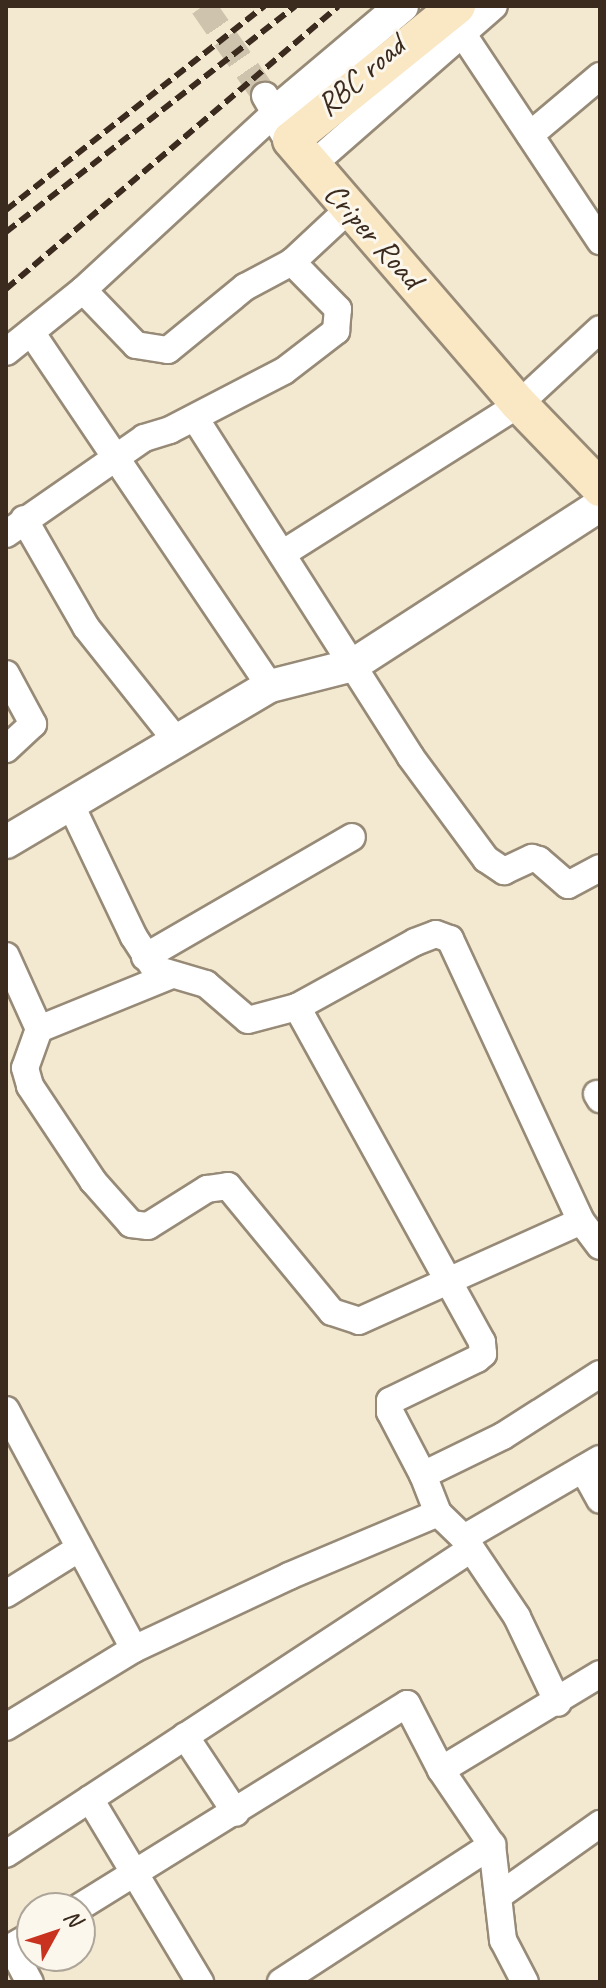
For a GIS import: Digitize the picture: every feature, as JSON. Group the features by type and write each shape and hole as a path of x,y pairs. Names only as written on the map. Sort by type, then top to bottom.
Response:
{"main road":[{"path":"286,129 459,19"},
{"name":"Criper Road","path":"286,129 519,404 600,488"}],"street":[{"path":"6,352 286,129 402,6"},
{"path":"494,6 459,19 600,241"},
{"path":"530,135 600,76"},
{"path":"83,290 136,345 168,350 245,287 292,262 350,208"},
{"path":"176,740 86,627 15,526 144,438 195,418 284,371 336,331 338,309 292,262"},
{"path":"282,554 519,404 600,329"},
{"path":"31,332 113,459 270,686"},
{"path":"195,418 447,811 495,867 504,871 532,858 568,885 600,868"},
{"path":"6,842 270,686 353,665 600,505"},
{"path":"6,674 33,724 6,749"},
{"path":"70,803 145,957 155,969 206,984 248,1020 297,1007 415,942 436,934 450,939 581,1221 600,1246"},
{"path":"145,957 352,837"},
{"path":"7,963 39,1029 25,1068 30,1086 93,1181 131,1224 148,1226 207,1189 228,1186 315,1294 345,1320 381,1313 581,1221"},
{"path":"39,1029 172,975"},
{"path":"297,1007 484,1350 477,1359 390,1401 390,1412 423,1475 438,1513 467,1544 517,1617 558,1703"},
{"path":"423,1475 503,1436 600,1374"},
{"path":"6,1410 17,1459 80,1548 134,1649"},
{"path":"6,1854 467,1544 592,1464 600,1500"},
{"path":"6,1727 134,1649 438,1513"},
{"path":"6,1594 80,1548"},
{"path":"441,1770 558,1703 600,1674"},
{"path":"96,1897 236,1813 407,1704 441,1770 492,1845 503,1940 525,1982"},
{"path":"185,1736 236,1813"},
{"path":"90,1799 132,1875 200,1982"},
{"path":"500,1895 600,1824"},
{"path":"281,1982 492,1845"}],"tunnel":[{"path":"203,6 265,96"}],"railway":[{"path":"6,210 264,6"},
{"path":"6,232 295,6"},
{"path":"6,289 338,6"}]}
